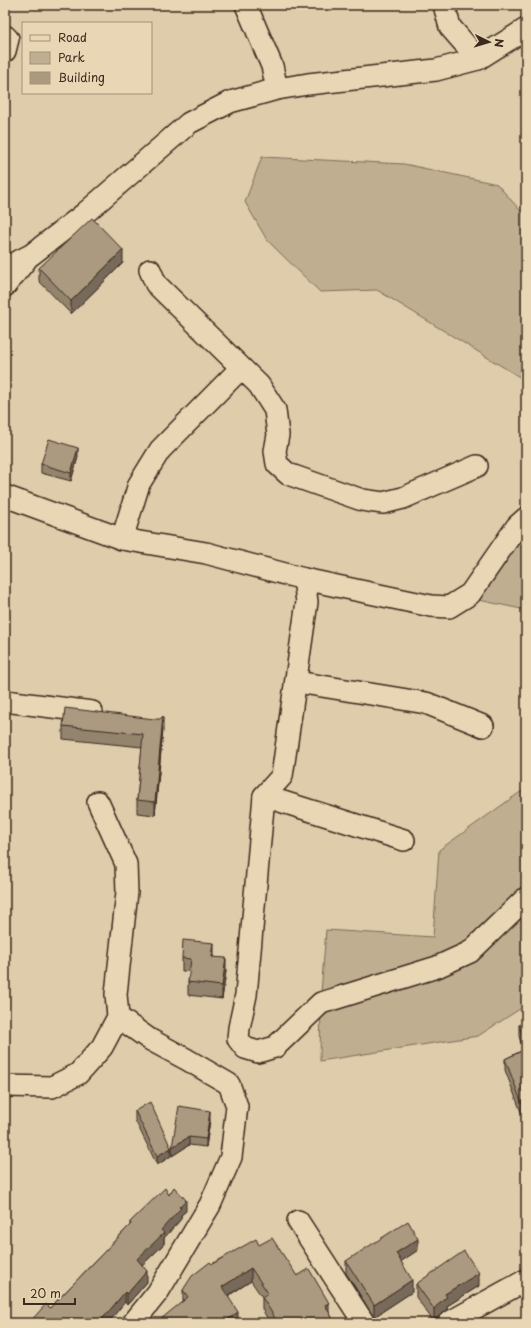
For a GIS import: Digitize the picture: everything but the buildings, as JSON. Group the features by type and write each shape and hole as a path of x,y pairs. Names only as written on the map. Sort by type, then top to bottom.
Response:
{"street":[{"path":"246,5 272,66 277,89"},
{"path":"444,5 450,27 478,59"},
{"path":"5,268 31,255 84,214 189,123 230,102 277,89 308,84 436,70 478,59 526,30"},
{"path":"5,36 8,39 5,51"},
{"path":"5,286 31,255"},
{"path":"150,270 156,284 259,386 275,410 278,434 276,451 277,464 288,474 362,500 383,502 403,498 477,466"},
{"path":"122,539 139,484 160,450 241,368"},
{"path":"5,496 122,539 206,553 304,579 431,606 449,607 470,594 517,526 526,518"},
{"path":"304,579 307,602 282,776 264,796 246,994 238,1039 245,1048 258,1052 275,1047 320,1003 437,967 470,952 526,898"},
{"path":"296,682 426,703 482,726"},
{"path":"5,701 111,714"},
{"path":"264,796 404,840"},
{"path":"5,1086 30,1088 52,1087 78,1074 102,1047 118,1017 116,994 127,892 126,864 98,802"},
{"path":"118,1017 149,1039 229,1084 237,1106 231,1157 210,1205 158,1292 133,1323"},
{"path":"5,1099 21,1094 30,1088"},
{"path":"298,1221 364,1323"},
{"path":"448,1323 526,1280"}],"green space":[{"path":"262,157 404,164 497,184 526,217 526,381 377,290 320,292 267,240 245,202"},
{"path":"526,520 526,610 474,599"},
{"path":"526,788 526,1005 478,1036 320,1061 321,993 326,930 433,937 439,850"}]}
